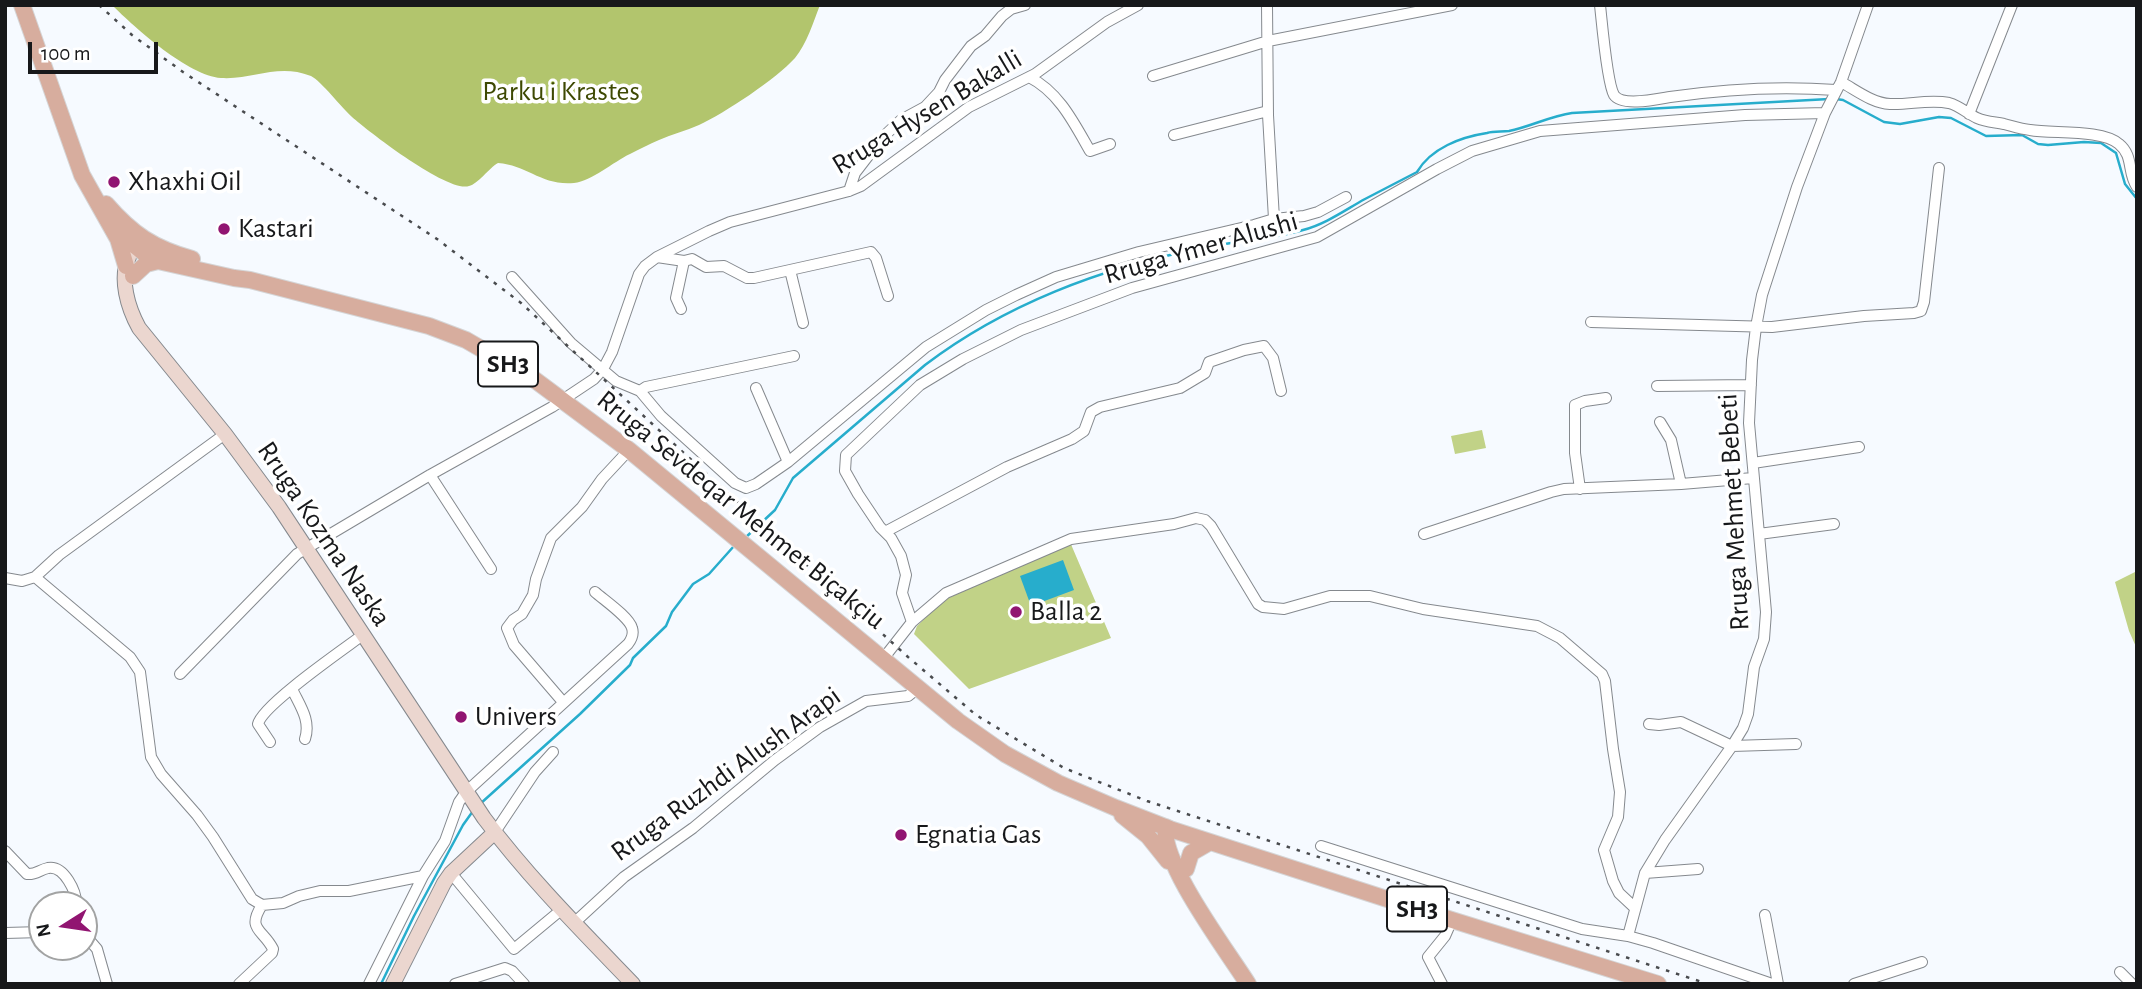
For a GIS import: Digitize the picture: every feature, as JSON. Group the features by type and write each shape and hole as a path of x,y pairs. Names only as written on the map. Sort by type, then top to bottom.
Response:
{"main road":[{"name":"SH3","path":"22,5 74,151 89,189 104,215 167,263 250,280"},
{"name":"SH3","path":"74,151 102,200 143,246 220,267 250,280"},
{"path":"104,215 121,246 129,271"},
{"path":"129,271 143,246"},
{"path":"129,271 158,261 167,263"},
{"name":"Rruga Kozma Naska","path":"129,271 125,285 134,321 255,473 495,832"},
{"name":"Rruga Sevdeqar Mehmet Biçakçiu","path":"250,280 442,331 500,359 535,380 629,450 958,721 1005,754 1058,783 1171,829"},
{"path":"1116,808 1182,872 1261,984"},
{"name":"SH3","path":"1171,829 1452,920 1623,979 1658,984"},
{"path":"1171,829 1182,872 1248,984"},
{"path":"393,984 444,883 451,873 495,832 561,910 633,984"},
{"path":"1182,872 1191,853 1210,842"}],"street":[{"path":"849,191 855,173 882,138 901,120 925,107 971,46 985,36 1002,16 1011,9 1025,5"},
{"name":"Rruga Hysen Bakalli","path":"180,674 271,579 306,548 564,401 594,379 612,352 639,274 657,257 730,222 849,191 876,176 970,107 1029,77 1107,22 1138,5"},
{"path":"1267,5 1268,111 1274,219"},
{"path":"1153,76 1268,41 1452,5"},
{"path":"1600,5 1610,78 1615,96 1620,100 1650,100 1734,89 1873,100 1887,104 1950,103 1988,123 2000,123 2031,131 2104,136 2116,141 2131,159 2133,182 2137,187"},
{"name":"Rruga Mehmet Bebeti","path":"1628,936 1645,873 1665,840 1732,747 1748,714 1754,667 1766,630 1749,423 1756,327 1762,295 1778,241 1868,5"},
{"path":"1969,114 2012,5"},
{"path":"1029,77 1044,84 1062,105 1090,151 1110,144"},
{"name":"Rruga Ymer Alushi","path":"912,622 902,593 906,575 901,556 845,471 846,455 920,385 963,359 1021,330 1132,288 1318,237 1472,151 1510,139 1540,131 1745,115 1833,97"},
{"path":"1174,135 1268,111"},
{"path":"1591,323 1756,327 1921,311 1939,168"},
{"path":"512,277 571,343 616,382 640,391 661,416 742,488 750,488 788,462 926,347 996,304 1056,277 1109,260 1274,219 1304,216 1318,212 1346,197"},
{"path":"657,257 684,261 692,259 706,267 724,266 747,278 754,278 871,252 876,258 888,296"},
{"path":"681,309 676,298 684,261"},
{"path":"790,270 803,323"},
{"path":"885,531 1007,467 1072,439 1084,430 1091,412 1100,407 1180,388 1205,373 1209,362 1265,346 1273,358 1281,391"},
{"path":"640,391 646,387 794,356"},
{"path":"1657,386 1751,385"},
{"path":"756,388 788,462"},
{"path":"1580,489 1575,453 1575,405 1606,398"},
{"path":"1660,422 1671,440 1681,484"},
{"path":"5,578 22,581 35,577 59,555 225,434"},
{"path":"1753,463 1859,447"},
{"path":"563,702 514,645 507,628 522,614 533,595 551,538 582,507 629,450"},
{"path":"430,475 491,569"},
{"path":"1424,534 1551,492 1753,478"},
{"path":"883,659 912,622 946,593 1071,538 1174,524 1196,518 1205,520 1211,526 1258,604 1263,607 1284,610 1330,596 1370,596 1423,609 1537,626 1560,638 1602,674 1605,681 1620,792 1618,817 1604,850 1619,893 1635,908"},
{"path":"1759,534 1834,524"},
{"path":"35,577 131,657 140,672 151,757 161,774 197,815 252,899 262,905 283,904 299,896 320,891 349,891 423,876"},
{"path":"369,984 423,876 445,841 459,802 632,638 632,629 627,621 595,592"},
{"path":"270,741 258,722 272,704 364,634"},
{"name":"Rruga Ruzhdi Alush Arapi","path":"574,923 624,877 693,828 775,760 820,727 866,701 905,697 918,688"},
{"path":"292,689 305,715 308,729 305,739"},
{"path":"1649,724 1681,722 1732,747 1796,744"},
{"path":"495,832 535,772 553,752"},
{"path":"1321,846 1582,929 1653,943 1772,984"},
{"path":"5,850 27,874 36,874 48,868 59,870 75,891"},
{"path":"1645,873 1698,869"},
{"path":"451,873 514,949 561,910"},
{"path":"239,984 272,953 273,949 255,923 254,917 262,905"},
{"path":"1765,915 1778,984"},
{"path":"1442,984 1427,957 1445,936 1452,920"},
{"path":"5,933 28,932"},
{"path":"98,952 107,984"},
{"path":"1854,984 1923,962"},
{"path":"455,984 505,968 512,971 524,984"},
{"path":"2124,984 2120,972 2132,984"}],"green space":[{"name":"Parku i Krastes","path":"112,5 820,5 795,58 763,85 710,120 623,157 581,182 563,183 544,179 518,167 498,163 476,182 469,186 459,186 427,171 391,147 352,117 311,76 287,71 233,78 208,75 163,49"},
{"path":"1482,430 1486,448 1455,454 1451,436"},
{"name":"Balla 2","path":"1070,542 1111,638 969,689 914,634 917,626 947,597"},
{"path":"2137,571 2137,649 2115,582"}],"water":[{"path":"1063,560 1074,590 1031,606 1020,576"}],"waterway":[{"path":"745,538 775,510 793,478 925,365 987,324 1055,292 1090,278 1162,257 1277,236 1311,227 1417,172 1430,156 1447,145 1477,135 1509,131 1572,113 1829,99"},
{"path":"1836,99 1843,100 1884,122 1900,124 1939,117 1951,118 1986,136 2022,135 2038,144 2048,145 2101,143 2116,153 2125,184 2137,199"},
{"path":"480,804 630,665 633,658 666,626 672,612 693,584 709,574 734,546"},
{"path":"381,984 414,916 473,811"}],"railway":[{"path":"99,5 132,35 183,72 437,239 521,303 908,657 976,715 1064,768 1147,801 1708,984"}],"place":[{"name":"Xhaxhi Oil","path":"114,182"},
{"name":"Kastari","path":"224,229"},
{"name":"Balla 2","path":"1016,612"},
{"name":"Univers","path":"461,717"},
{"name":"Egnatia Gas","path":"901,835"}]}
